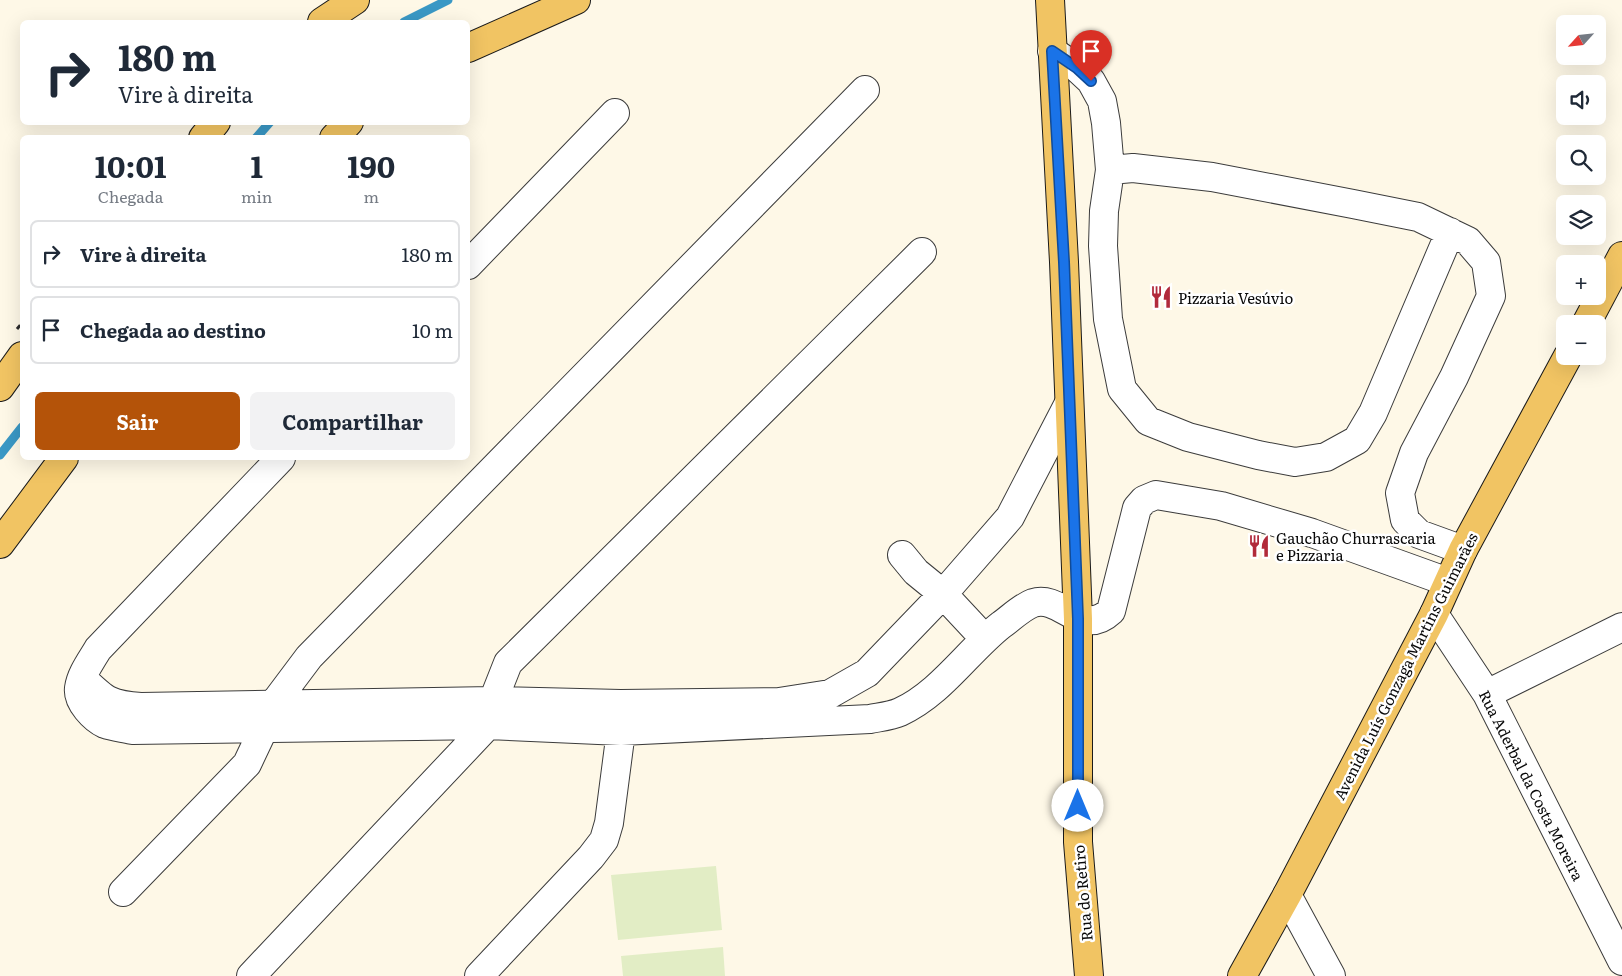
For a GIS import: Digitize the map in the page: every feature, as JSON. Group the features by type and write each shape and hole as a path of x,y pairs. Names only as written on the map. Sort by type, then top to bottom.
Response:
{"main road":[{"path":"325,20 355,0"},
{"name":"Rua do Retiro","path":"1050,0 1064,262 1068,405 1078,619 1078,842 1089,976"},
{"path":"470,47 572,1"},
{"path":"205,135 214,125"},
{"path":"337,135 346,125"},
{"path":"1591,315 1622,256"},
{"path":"0,387 20,359"},
{"name":"Avenida Luís Gonzaga Martins Guimarães","path":"1242,976 1434,614 1463,550 1563,365"},
{"path":"0,544 63,460"}],"street":[{"path":"1052,51 1077,68 1091,81 1102,101 1110,170 1104,211 1103,246 1108,319 1122,389 1148,421 1188,436 1258,455 1295,462 1326,458 1357,440 1373,413 1450,232"},
{"path":"123,892 247,764 269,716 309,657 865,90"},
{"path":"470,263 615,113"},
{"path":"1110,170 1133,168 1212,177 1418,217 1468,241 1486,262 1491,296 1454,377 1414,453 1400,493 1405,520 1420,534 1463,550"},
{"path":"252,976 491,713 508,664 922,252"},
{"path":"778,713 830,694 867,673 943,594 1010,517 1068,405"},
{"path":"279,460 98,649 82,678 102,697 120,706 269,716 491,713 621,718 778,713 870,719 898,713 918,702 958,666 984,638 1013,616 1033,604 1048,603 1078,619 1095,620 1104,618 1111,612 1137,508 1144,500 1156,495 1221,506 1312,533 1448,582"},
{"path":"902,555 916,572 943,594 984,638"},
{"name":"Rua Aderbal da Costa Moreira","path":"1434,614 1487,694 1613,923 1622,961"},
{"path":"1487,694 1622,627"},
{"path":"479,976 591,857 604,840 609,823 621,718"},
{"path":"1287,894 1331,976"}],"green space":[{"path":"716,866 722,930 618,940 611,875"},
{"path":"723,947 725,976 623,976 621,956"}],"waterway":[{"path":"408,20 448,0"},
{"path":"259,135 267,125"},
{"path":"0,455 20,430"}],"place":[{"name":"Pizzaria Vesúvio","path":"1161,297"},
{"name":"Gauchão Churrascaria e Pizzaria","path":"1259,546"}],"route":[{"path":"1078,806 1078,619 1068,405 1064,262 1052,51 1077,68 1091,81"}]}
